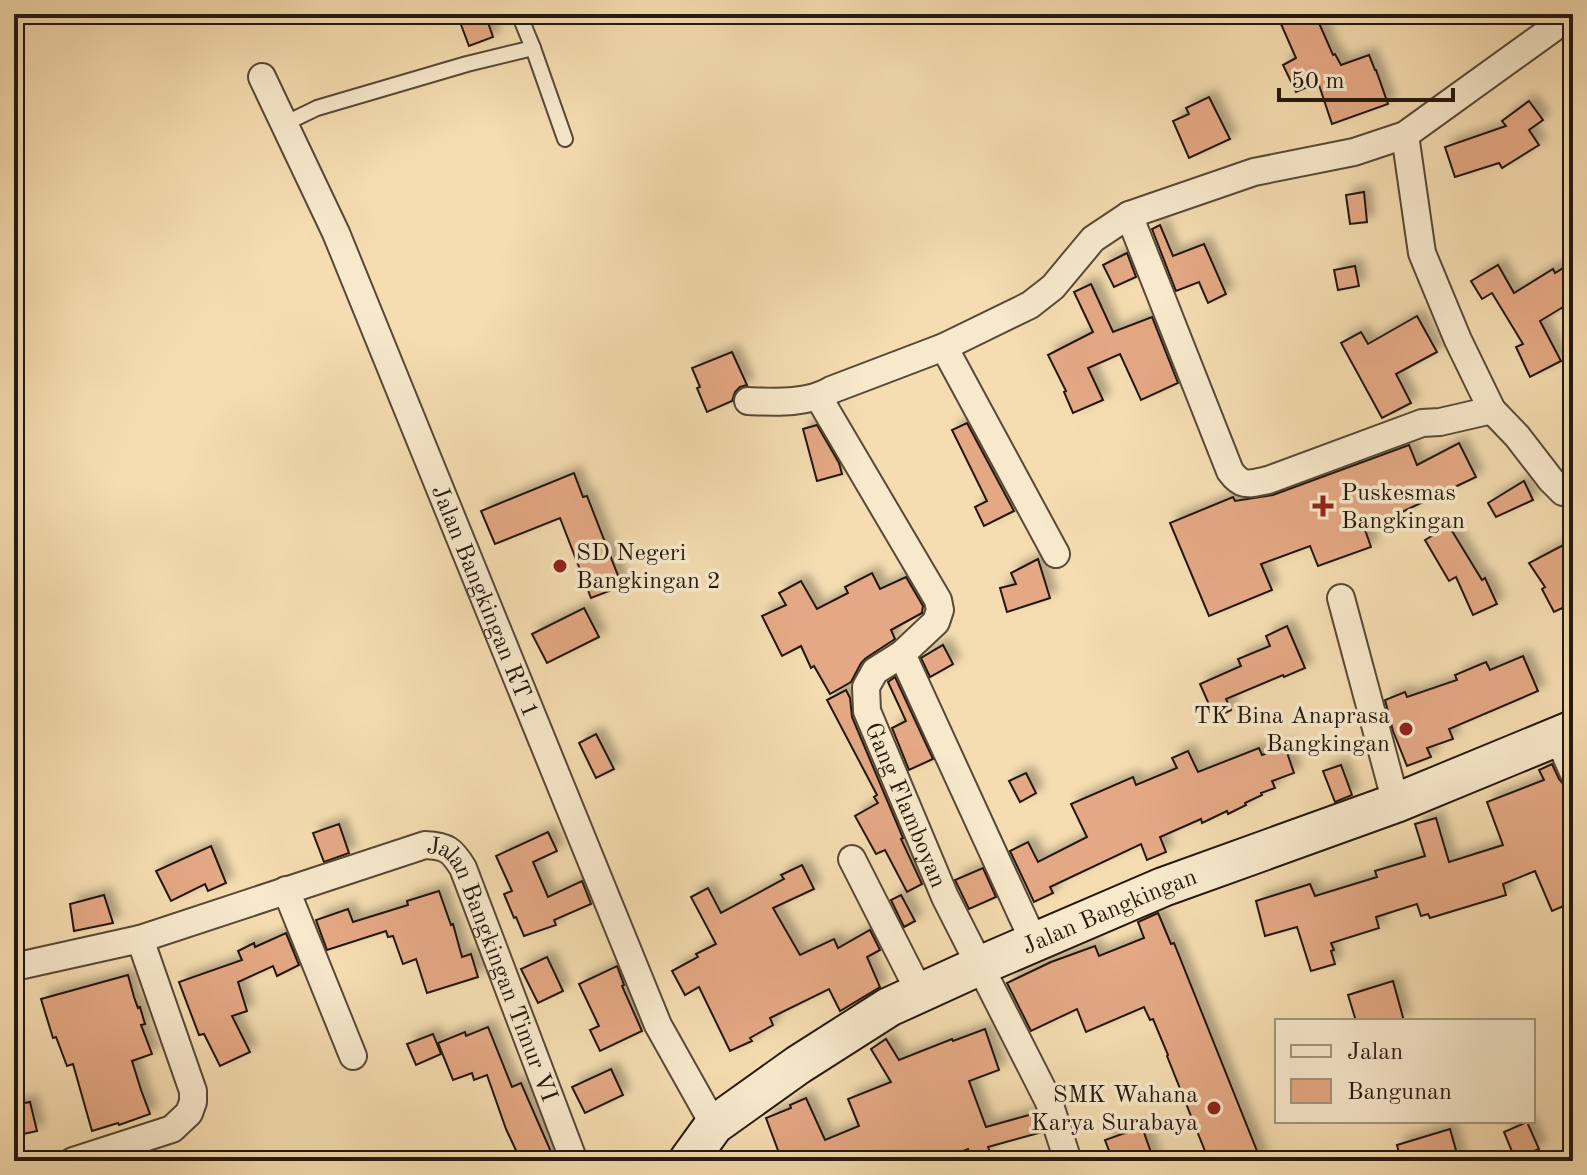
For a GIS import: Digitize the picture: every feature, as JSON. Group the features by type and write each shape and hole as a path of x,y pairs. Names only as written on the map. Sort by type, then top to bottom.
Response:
{"street":[{"path":"748,401 819,398 831,390 944,347 1030,305 1053,287 1093,239 1129,215 1254,172 1354,152 1405,135 1573,14"},
{"name":"Jalan Bangkingan RT 1","path":"262,77 336,233 658,1025 714,1125"},
{"path":"1405,135 1422,253 1458,340 1492,410 1551,480 1563,492 1573,491"},
{"path":"1129,215 1230,471 1237,481 1248,485 1268,480 1422,423 1492,410"},
{"path":"944,347 1056,554"},
{"name":"Gang Flamboyan","path":"819,398 938,600 940,610 936,622 902,654 875,671 866,687 867,711 945,897 1049,1102 1068,1161"},
{"path":"1341,598 1396,803"},
{"path":"902,654 1034,942"},
{"path":"1566,734 1573,772"},
{"name":"Jalan Bangkingan","path":"688,1161 714,1125 889,1007 1163,887 1396,803 1566,734"},
{"name":"Jalan Bangkingan Timur VI","path":"14,967 140,939 425,845 441,846 455,854 463,868 574,1161"},
{"path":"852,859 920,993"},
{"path":"286,890 353,1056"},
{"path":"73,1161 172,1129 189,1113 193,1102 193,1091 140,939"}],"lane":[{"path":"519,14 565,139"},
{"path":"284,124 317,108 533,48"}],"building":[{"path":"457,14 485,14 493,37 469,46"},
{"path":"1281,14 1315,14 1333,55 1341,65 1369,55 1388,104 1332,124 1318,82 1296,92 1283,65 1296,58 1281,24 1286,22"},
{"path":"1209,97 1230,139 1189,158 1173,121 1189,114 1186,108"},
{"path":"1529,101 1543,120 1529,130 1539,145 1502,168 1499,163 1455,177 1445,147 1506,126 1502,121"},
{"path":"1364,192 1367,222 1350,224 1346,195"},
{"path":"1160,225 1173,256 1204,244 1226,294 1208,303 1199,282 1176,291 1152,229"},
{"path":"1127,253 1136,277 1114,287 1103,265"},
{"path":"1573,262 1573,301 1540,321 1561,361 1530,377 1516,347 1523,344 1492,293 1482,299 1471,281 1498,265 1514,293 1553,269 1555,273"},
{"path":"1355,266 1359,286 1338,290 1334,270"},
{"path":"1091,284 1113,332 1152,317 1178,383 1141,400 1120,354 1088,368 1103,400 1073,413 1048,355 1093,332 1074,292"},
{"path":"1417,316 1437,352 1396,374 1411,403 1382,418 1341,343 1361,332 1368,344"},
{"path":"732,352 747,385 735,392 732,401 707,412 692,368"},
{"path":"967,423 1014,511 984,526 975,507 987,501 952,430"},
{"path":"817,425 842,474 817,481 803,429"},
{"path":"1459,443 1476,477 1364,527 1371,547 1318,566 1310,546 1261,564 1272,590 1209,616 1170,523 1233,497 1235,501 1273,495 1409,445 1417,465"},
{"path":"574,473 583,497 587,496 622,586 591,598 560,518 495,544 481,511"},
{"path":"1524,481 1533,500 1496,517 1488,503"},
{"path":"1449,526 1482,580 1485,578 1497,604 1473,615 1456,577 1449,581 1425,540"},
{"path":"1573,540 1573,603 1554,612 1542,589 1545,587 1529,563"},
{"path":"1038,559 1050,598 1007,612 1000,588 1016,584 1011,573"},
{"path":"872,573 880,589 906,577 923,606 922,613 891,630 895,639 866,658 851,682 830,694 814,666 811,668 801,646 782,656 762,616 786,605 779,593 801,581 817,609 848,593 845,587"},
{"path":"584,608 599,637 547,663 532,634"},
{"path":"1287,626 1305,668 1226,699 1231,710 1215,718 1200,684 1241,666 1238,659 1270,646 1266,636"},
{"path":"943,645 953,664 930,677 921,658"},
{"path":"1523,656 1538,691 1449,729 1453,739 1427,748 1431,757 1407,766 1385,700 1405,692 1407,697 1457,680 1455,675 1486,662 1490,670"},
{"path":"895,677 933,759 909,770 892,728 906,721 888,682"},
{"path":"846,690 852,717 922,884 907,892 885,850 876,854 855,816 878,803 874,797 877,795 827,700"},
{"path":"596,734 614,769 596,778 579,743"},
{"path":"1285,747 1294,773 1272,781 1275,788 1261,793 1228,814 1227,811 1202,823 1201,819 1160,837 1166,852 1147,860 1141,844 1050,887 1053,893 1034,902 1010,851 1028,842 1038,862 1087,837 1071,804 1133,777 1136,785 1177,768 1172,758 1188,751 1198,772 1259,748 1262,755"},
{"path":"1552,764 1559,779 1573,793 1573,902 1552,911 1535,871 1503,884 1506,895 1430,918 1428,914 1421,916 1417,904 1376,917 1379,928 1331,943 1335,964 1311,971 1297,927 1265,936 1256,901 1310,884 1315,896 1377,877 1375,871 1425,856 1415,824 1436,818 1449,862 1503,845 1487,802 1544,780 1539,770"},
{"path":"1341,765 1352,795 1335,802 1323,771"},
{"path":"1026,773 1036,793 1020,802 1009,781"},
{"path":"339,824 349,853 324,862 313,833"},
{"path":"548,832 557,851 533,862 548,897 582,881 591,904 554,920 556,925 524,936 504,894 512,891 496,856"},
{"path":"211,846 226,883 208,891 205,884 171,901 156,871"},
{"path":"802,865 814,889 773,908 800,955 834,939 838,948 870,930 880,950 867,957 880,987 840,1011 829,989 770,1018 773,1025 750,1038 752,1041 730,1051 699,987 685,995 672,971 716,944 691,897 708,888 721,913 784,879 781,875"},
{"path":"983,868 996,897 969,909 955,880"},
{"path":"439,891 462,957 471,954 478,977 427,993 416,959 403,964 393,936 388,937 386,931 327,950 316,920 348,909 353,922 408,905 407,901"},
{"path":"104,895 113,923 74,931 70,904"},
{"path":"901,895 915,921 904,927 891,900"},
{"path":"1158,913 1171,944 1174,943 1261,1161 1209,1161 1153,1019 1150,1020 1144,1007 1086,1032 1077,1009 1031,1031 1007,983 1095,946 1099,956 1144,938 1138,922"},
{"path":"286,933 299,965 277,976 273,966 238,982 247,1011 232,1016 250,1052 220,1066 204,1034 199,1035 179,982 242,960 238,951"},
{"path":"547,957 563,991 538,1003 521,969"},
{"path":"617,966 622,986 642,1031 600,1051 590,1030 599,1026 579,984"},
{"path":"128,975 152,1054 132,1061 150,1114 92,1131 73,1064 67,1066 56,1037 53,1038 41,999"},
{"path":"1393,981 1403,1019 1355,1019 1348,995"},
{"path":"488,1027 512,1087 521,1083 555,1161 521,1161 487,1075 474,1080 472,1073 453,1080 438,1043"},
{"path":"985,1029 999,1070 969,1081 986,1127 1036,1113 1042,1132 988,1147 990,1152 972,1159 968,1149 937,1161 782,1161 766,1118 806,1098 825,1140 859,1126 848,1099 891,1082 871,1049 886,1039 899,1060"},
{"path":"433,1034 441,1054 416,1065 407,1044"},
{"path":"611,1069 623,1095 585,1113 572,1087"},
{"path":"30,1102 37,1131 14,1136 14,1105"},
{"path":"1527,1123 1539,1149 1515,1159 1504,1132"},
{"path":"1142,1127 1154,1161 1113,1161 1105,1140"},
{"path":"1450,1129 1459,1161 1401,1161 1397,1145"}],"place":[{"name":"Puskesmas Bangkingan","path":"1323,506"},
{"name":"SD Negeri Bangkingan 2","path":"560,566"},
{"name":"TK Bina Anaprasa Bangkingan","path":"1406,729"},
{"name":"SMK Wahana Karya Surabaya","path":"1214,1108"}]}
